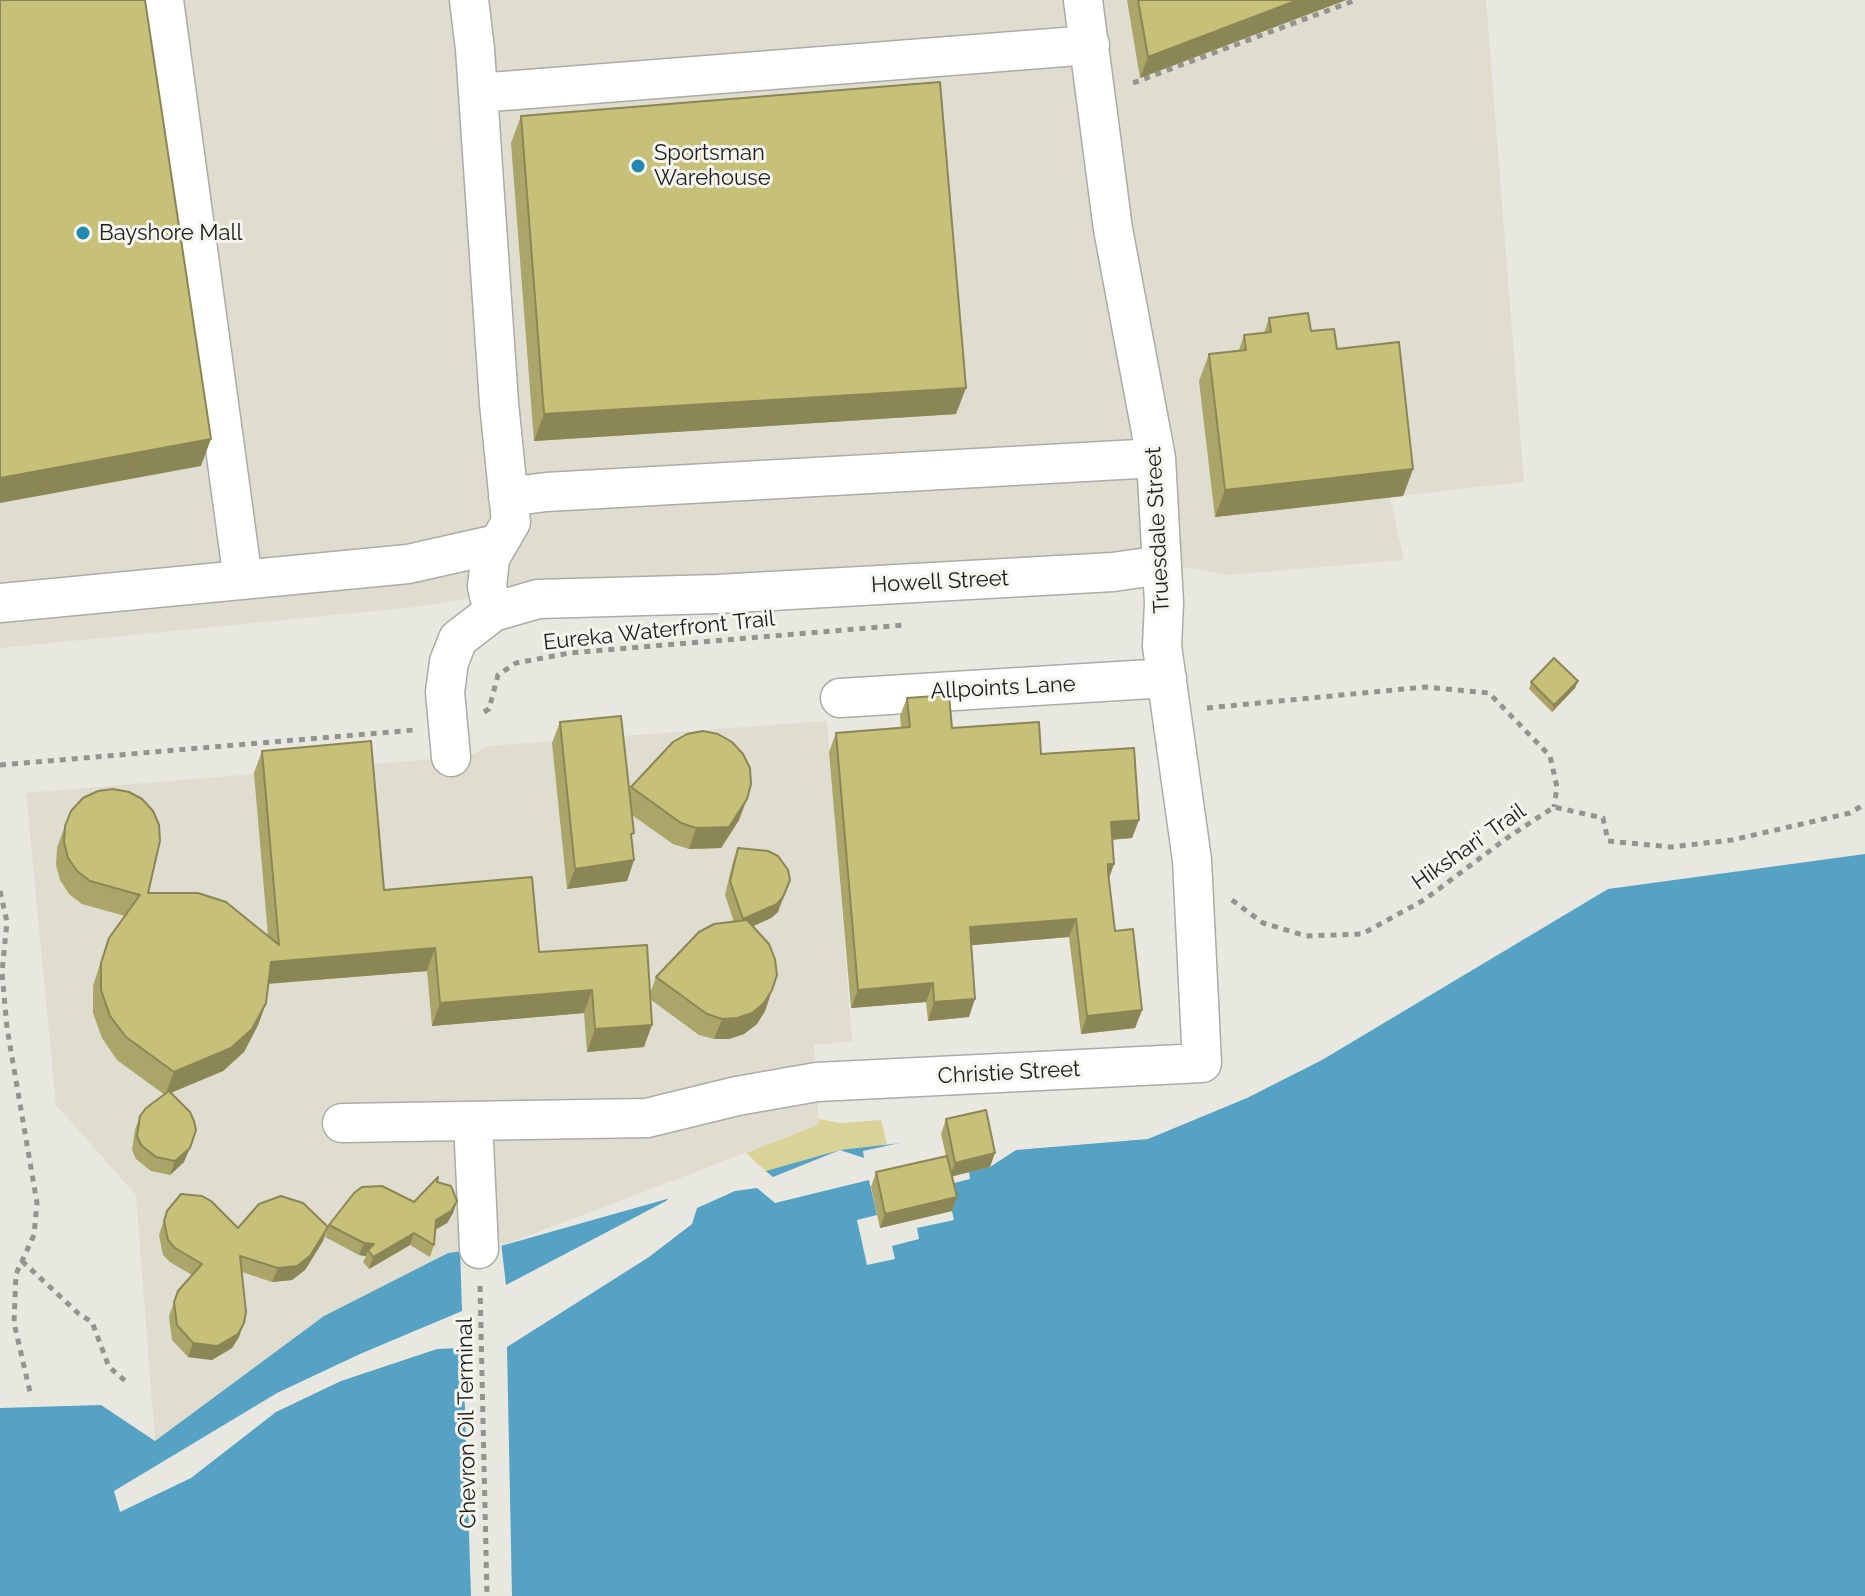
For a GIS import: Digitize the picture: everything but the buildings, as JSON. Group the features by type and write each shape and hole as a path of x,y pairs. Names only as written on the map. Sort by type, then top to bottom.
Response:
{"street":[{"path":"164,0 243,580"},
{"path":"450,742 445,692 449,662 458,639 493,612 487,587 490,558 511,522 469,0"},
{"name":"Truesdale Street","path":"1083,0 1113,229 1156,458 1164,603 1162,646 1192,860 1202,1063"},
{"path":"478,93 1090,45"},
{"path":"508,497 561,491 1156,458"},
{"path":"0,603 408,564 497,544"},
{"name":"Howell Street","path":"493,612 538,599 717,594 1113,572 1162,565"},
{"name":"Allpoints Lane","path":"840,698 1169,694"},
{"name":"Christie Street","path":"342,1123 647,1118 737,1096 817,1082 1202,1063"},
{"path":"473,1121 479,1249"}],"path":[{"path":"1133,83 1356,0"},
{"name":"Eureka Waterfront Trail","path":"0,765 450,742 489,709 498,675 516,663 570,653 914,624"},
{"path":"1169,694 1425,687 1489,693 1550,756 1557,787 1554,807"},
{"name":"Hikshari' Trail","path":"1192,860 1228,897 1263,923 1306,936 1362,934 1424,900 1554,807 1603,818 1608,841 1671,847 1732,840 1850,813 1865,804"},
{"path":"0,891 7,922 2,972 7,1028 37,1203 34,1235 16,1274 14,1323 30,1392"},
{"name":"Chevron Oil Terminal","path":"479,1249 487,1596"},
{"path":"22,1261 92,1322 109,1367 129,1384"}],"shaded area":[{"path":"0,0 1486,0 1524,482 1390,497 1404,560 1226,575 1107,553 512,591 416,607 0,648"},
{"path":"827,721 852,1041 814,1045 819,1125 501,1246 447,1253 324,1316 155,1441 136,1195 56,1105 26,793 470,756 488,746"},
{"path":"819,1119 841,1123 881,1120 887,1144 772,1177 746,1153 818,1125"}],"water":[{"path":"1865,831 1865,1596 0,1596 0,1408 101,1405 155,1441 324,1316 448,1253 501,1246 840,1150 1033,1128 1139,1120 1308,1052 1599,878"}],"pier":[{"path":"1865,827 1865,854 1608,889 1322,1060 1247,1098 1148,1139 1016,1150 990,1167 969,1172 970,1179 946,1185 954,1220 917,1228 919,1239 892,1246 895,1259 867,1265 857,1220 877,1215 869,1180 775,1203 757,1188 735,1191 697,1208 692,1224 649,1257 507,1347 512,1596 471,1596 463,1348 437,1349 341,1381 276,1412 191,1478 120,1512 114,1491 277,1393 462,1311 460,1247 501,1242 506,1285 666,1201 674,1193 762,1168 773,1177 840,1150 864,1158 863,1151 936,1135 1138,1116 1306,1048 1448,945 1598,875"}],"place":[{"name":"Sportsman Warehouse","path":"638,166"},
{"name":"Bayshore Mall","path":"83,233"}]}
